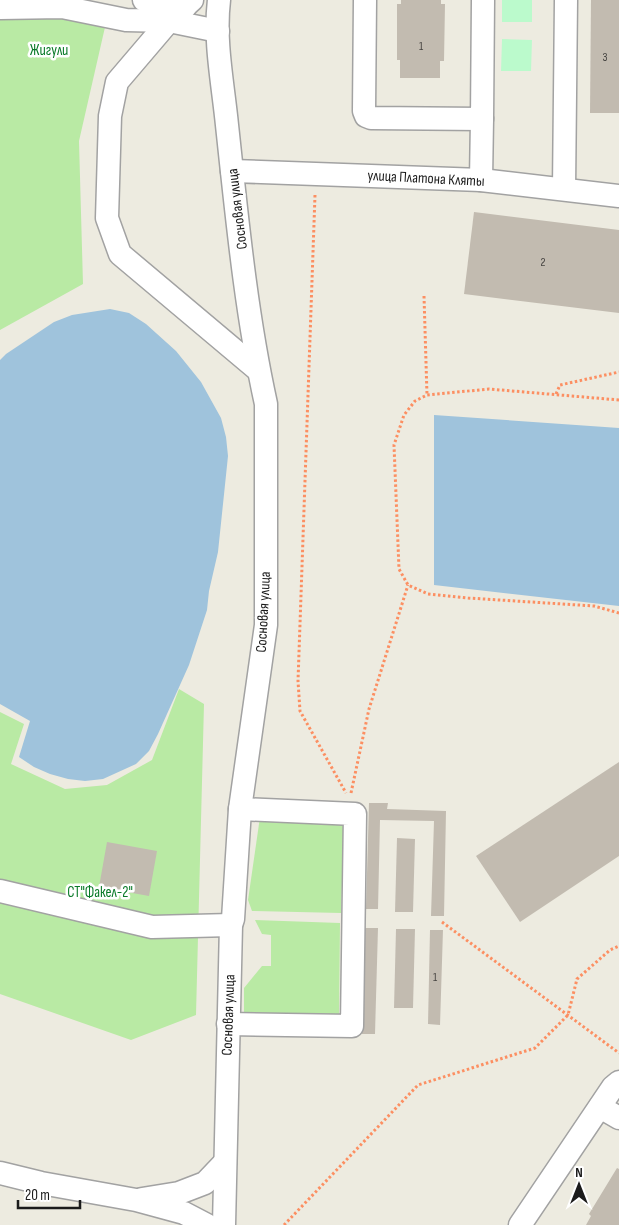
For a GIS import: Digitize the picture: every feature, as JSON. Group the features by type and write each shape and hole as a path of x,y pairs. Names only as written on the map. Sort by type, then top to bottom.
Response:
{"street":[{"path":"144,0 182,9 218,31"},
{"name":"Сосновая улица","path":"220,0 218,31 232,171 258,370 266,404 266,625 240,809 233,919 231,925 224,1225"},
{"path":"365,0 364,111 366,116 371,118 482,120"},
{"path":"481,180 483,0"},
{"path":"564,189 566,0"},
{"path":"0,8 62,7 126,20 182,9"},
{"path":"182,9 118,82 110,116 107,218 120,254 258,370"},
{"name":"улица Платона Кляты","path":"232,171 481,180 619,196"},
{"path":"228,1024 352,1026 355,814 240,809"},
{"path":"0,891 152,927 231,925"},
{"path":"520,1225 619,1082"},
{"path":"600,1107 619,1118"},
{"path":"136,1200 179,1193 205,1184 225,1162"},
{"path":"0,1173 41,1184 136,1200 184,1213 207,1225"}],"path":[{"path":"316,174 298,681 300,711 350,800 368,709 408,585"},
{"path":"424,296 427,395"},
{"path":"556,394 560,385 619,372"},
{"path":"619,400 489,389 427,395 415,401 404,415 394,445 399,569 408,585 428,594 594,606 619,613"},
{"path":"442,922 619,1053"},
{"path":"284,1225 418,1085 535,1048 568,1015 577,979 610,950 619,946"}],"green space":[{"name":"Жигули","path":"0,0 108,14 79,141 83,284 0,330"},
{"path":"502,0 532,0 532,22 502,22"},
{"path":"502,39 532,40 531,71 501,71"},
{"name":"СТ\"Факел-2\"","path":"179,689 204,704 196,1015 131,1040 0,994 0,712 24,724 11,764 65,789 107,785 152,760"},
{"path":"260,817 344,819 341,913 252,911 248,900"},
{"path":"255,920 340,923 339,1020 244,1018 244,988 262,966 271,966 271,935 262,934"}],"water":[{"path":"110,309 129,313 146,324 176,351 201,382 221,418 228,456 218,552 209,591 207,610 189,665 149,751 136,764 103,779 85,781 50,774 34,767 19,757 30,721 0,704 0,360 54,322 72,315"},
{"path":"434,415 619,428 619,606 434,585"}],"building":[{"path":"401,0 441,0 441,4 445,4 444,61 440,61 440,78 400,78 400,60 397,60 397,4 401,4"},
{"path":"591,0 619,0 619,113 590,113"},
{"path":"474,212 619,230 619,313 464,294"},
{"path":"619,762 619,856 520,922 476,856"},
{"path":"369,803 388,803 387,809 446,811 444,916 431,916 434,821 380,820 378,909 366,909"},
{"path":"397,838 415,839 413,912 395,912"},
{"path":"107,842 157,851 149,896 99,887"},
{"path":"365,928 378,928 375,1034 362,1034"},
{"path":"396,929 415,929 413,1008 394,1008"},
{"path":"430,930 443,930 440,1025 428,1024"},
{"path":"617,1168 619,1169 619,1225 586,1225 591,1216 589,1214"}]}
